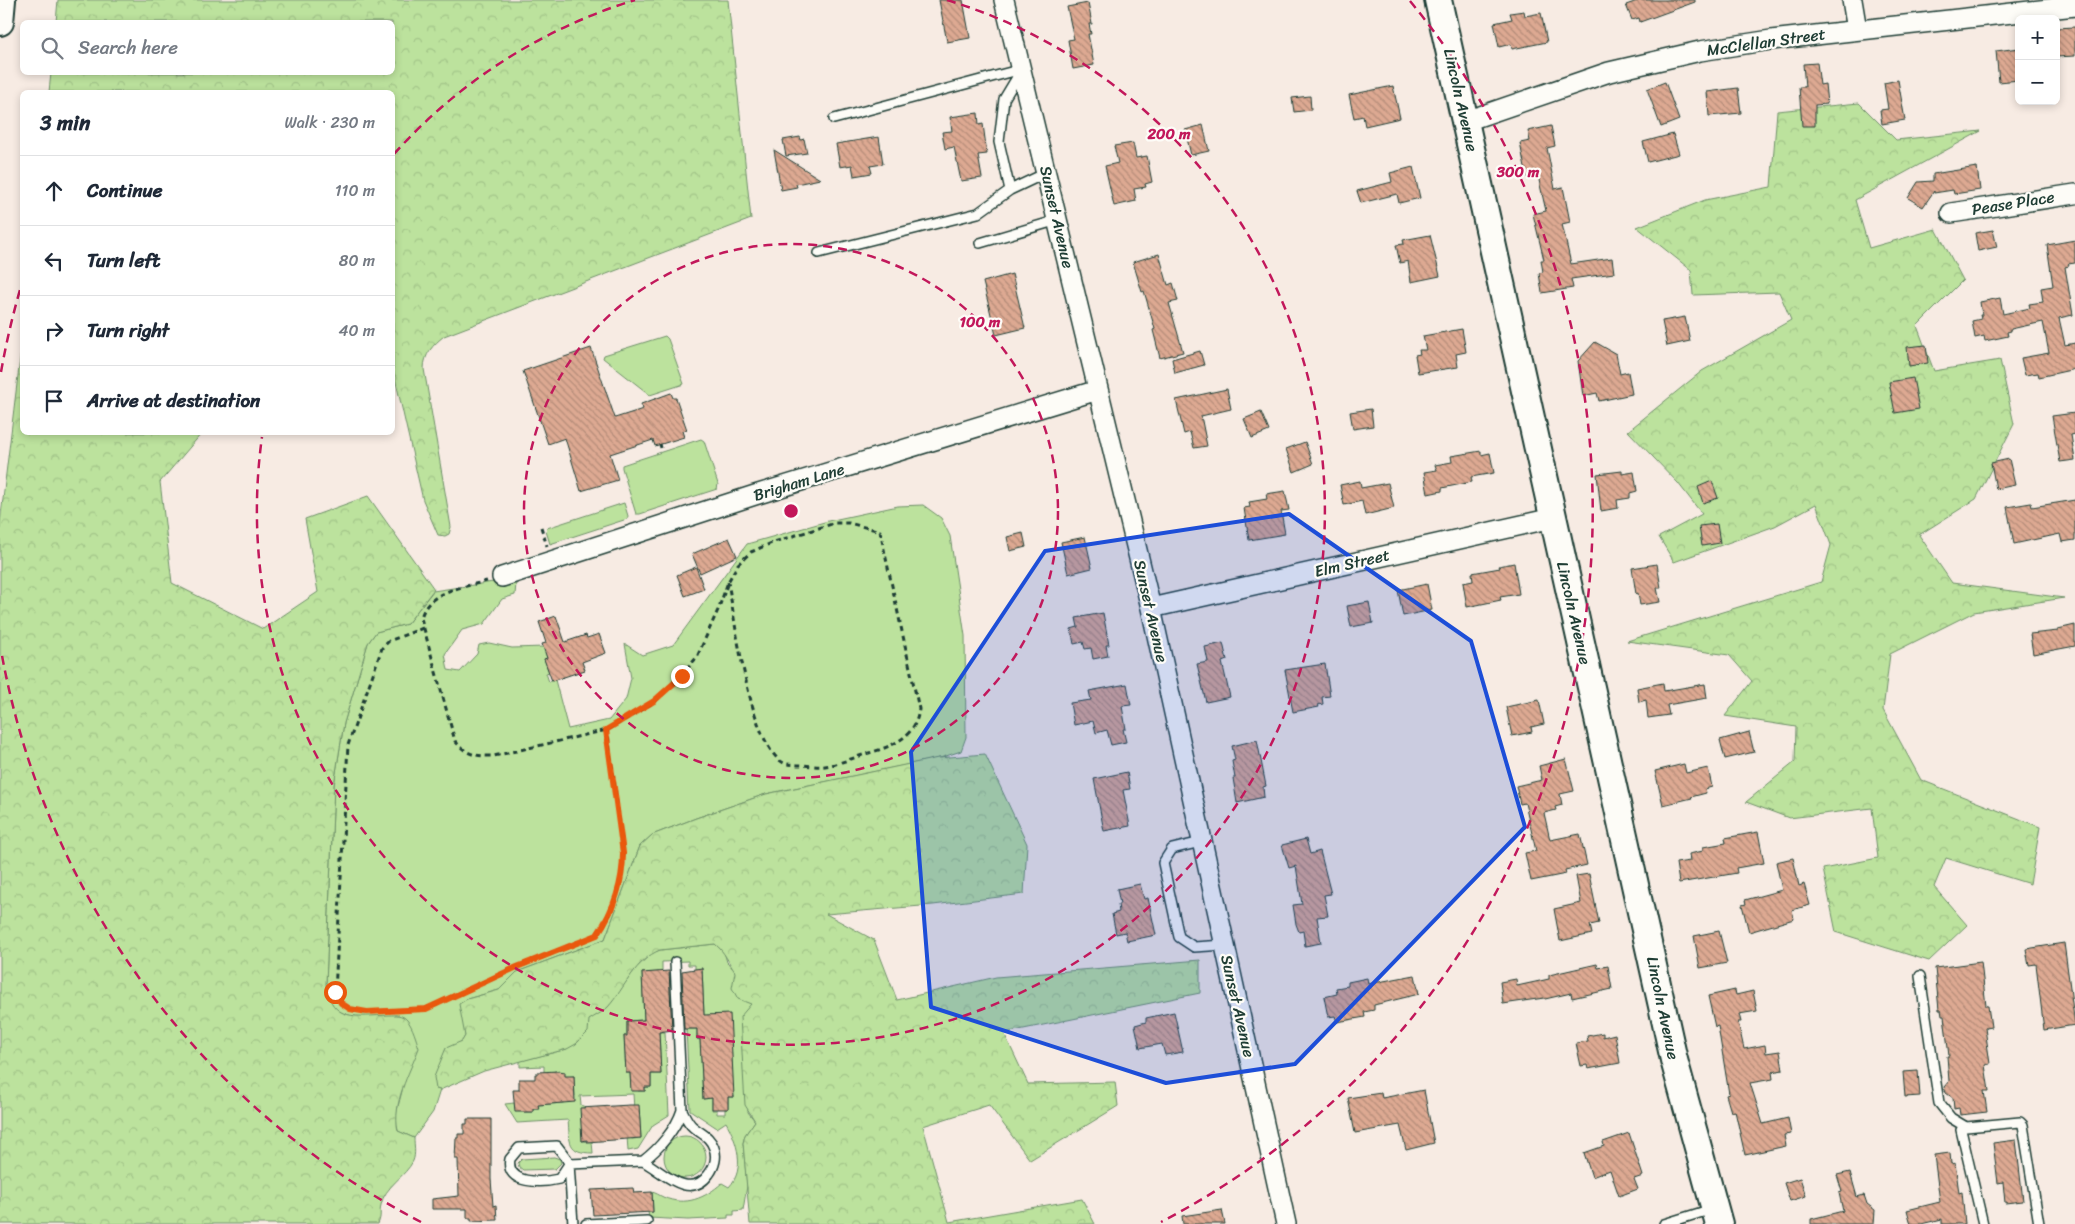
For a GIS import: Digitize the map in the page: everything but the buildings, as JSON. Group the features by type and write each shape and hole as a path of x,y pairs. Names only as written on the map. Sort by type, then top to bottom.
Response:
{"street":[{"path":"0,22 2,0"},
{"name":"Sunset Avenue","path":"1004,0 1152,608 1201,842 1286,1224"},
{"name":"Lincoln Avenue","path":"1438,0 1674,1060 1717,1216"},
{"path":"1852,0 1857,30"},
{"name":"McClellan Street","path":"1466,121 1609,72 1744,44 2075,6"},
{"name":"Pease Place","path":"1951,213 2075,194"},
{"name":"Brigham Lane","path":"502,577 755,495 1098,390"},
{"name":"Elm Street","path":"1152,608 1553,518"}],"lane":[{"path":"834,119 1022,69"},
{"path":"1010,190 999,142 1004,99 1022,69"},
{"path":"819,253 978,213 1010,190 1047,173"},
{"path":"980,243 1058,220"},
{"path":"1201,842 1172,849 1163,863 1178,937 1194,947 1225,945"},
{"path":"643,1160 673,1130 678,1123 682,1110 675,962"},
{"path":"1920,976 1939,1103 1951,1118 1966,1127 2020,1122 2023,1125 2039,1224"},
{"path":"569,1164 643,1160 672,1181 692,1185 701,1181 714,1166 714,1147 708,1136 693,1127 682,1110"},
{"path":"1961,1130 1983,1224"},
{"path":"569,1164 558,1179 525,1180 514,1174 510,1163 512,1155 519,1148 557,1146 569,1164 573,1224"},
{"path":"1664,1224 1717,1216"},
{"path":"586,1224 648,1221"}],"path":[{"path":"502,577 438,595 423,609 421,618 450,727 455,741 464,751 478,756 494,756 606,730 654,701 682,676 697,657 728,582 738,564 751,552 774,542 835,524 849,523 880,531 919,709 918,719 912,731 899,742 882,749 825,766 786,764 776,758 760,731 752,709 728,582"},
{"path":"541,527 548,547"},
{"path":"423,628 389,641 382,648 348,745 335,992 341,1003 350,1009 367,1012 426,1009 517,967 597,935 604,925 620,889 623,869 623,853 606,730"}],"highlighted area":[{"path":"1289,514 1471,641 1525,827 1295,1064 1166,1083 931,1007 911,752 1045,551"}],"green space":[{"path":"58,0 728,0 751,219 444,336 436,343 427,354 424,369 451,527 449,534 445,536 438,535 423,500 395,378 395,90 49,90 51,75 395,75 395,20 56,20"},
{"path":"1859,103 1896,140 1981,131 1855,200 1869,248 1936,229 1963,280 1917,326 1934,371 2000,360 2014,424 1976,499 1919,535 1952,583 2064,598 1974,612 1890,654 1883,710 1921,780 2040,827 2030,884 1946,858 1934,887 1967,925 1929,961 1836,932 1823,869 1878,858 1872,808 1789,818 1746,802 1795,762 1796,727 1725,716 1752,681 1729,655 1627,641 1821,582 1831,545 1816,504 1775,526 1674,562 1659,537 1702,514 1678,483 1628,431 1702,371 1791,320 1779,292 1693,295 1691,270 1637,227 1705,200 1771,187 1777,111"},
{"path":"665,336 668,339 684,384 650,395 603,358 604,355"},
{"path":"20,359 20,435 200,435 160,482 172,583 263,629 318,592 305,519 368,496 434,589 407,624 376,632 368,643 344,723 334,785 326,984 329,997 333,1005 347,1014 356,1016 396,1015 403,1017 411,1026 419,1048 402,1089 397,1110 398,1131 414,1138 414,1158 410,1166 386,1193 380,1208 378,1224 0,1224 0,523"},
{"path":"701,439 704,441 718,484 717,489 636,514 622,465"},
{"path":"624,503 628,516 627,519 550,544 546,531 547,528"},
{"path":"923,505 941,518 950,536 965,636 966,737 961,751 940,758 766,794 652,835 640,846 605,939 517,972 499,990 467,999 465,1036 436,1089 440,1090 433,1112 414,1138 398,1131 395,1118 402,1091 399,1015 360,1017 342,1013 329,1000 326,984 334,785 344,723 368,643 376,632 407,624 433,591 500,581 505,586 516,583 515,595 502,599 484,624 462,630 445,654 448,670 460,672 477,654 479,645 489,643 512,648 544,647 547,658 544,659 549,672 546,673 549,682 555,680 568,729 609,720 626,699 631,678 625,644 642,655 673,645 747,544 828,521 898,506"},
{"path":"985,754 1027,844 1024,894 933,905 826,914 874,940 897,1000 996,977 1200,960 1200,993 1004,1033 1028,1084 1115,1082 1118,1106 1030,1160 989,1105 923,1126 949,1222 1082,1199 1095,1224 750,1224 743,1143 745,1135 755,1121 745,1105 740,1017 751,1004 738,999 732,988 735,972 724,954 715,944 660,950 651,955 637,967 608,1007 589,1020 588,1032 576,1044 567,1049 484,1071 440,1090 436,1089 434,1077 446,1048 462,1041 465,1036 459,1004 467,999 499,990 517,972 605,939 640,846 652,835 766,794 938,758"},
{"path":"715,944 724,952 727,962 736,972 752,1003 748,1112 755,1121 745,1135 743,1143 747,1186 743,1210 734,1211 734,1215 728,1215 728,1218 688,1220 649,1218 648,1212 653,1212 652,1192 671,1200 687,1201 702,1197 722,1183 729,1187 737,1172 738,1155 734,1138 726,1122 717,1128 690,1110 686,1029 697,1029 697,1039 700,1039 703,1099 712,1098 712,1110 717,1110 717,1114 725,1114 725,1109 728,1109 728,1097 734,1097 704,1015 702,969 695,969 695,965 688,965 688,961 662,962 662,972 642,973 644,1020 627,1021 627,1036 624,1036 626,1073 630,1073 631,1087 637,1087 638,1091 645,1091 645,1087 651,1087 651,1074 661,1074 659,1032 665,1032 669,1115 653,1125 638,1149 628,1151 627,1136 632,1139 641,1138 639,1109 634,1109 633,1094 580,1096 581,1105 585,1107 582,1141 592,1142 593,1153 578,1151 574,1148 570,1140 568,1120 517,1123 505,1104 514,1103 515,1106 523,1106 524,1112 533,1112 533,1109 538,1109 538,1105 563,1103 575,1096 574,1076 565,1077 559,1070 544,1074 544,1066 520,1067 520,1061 567,1049 588,1020 607,1008 636,968 652,953 660,950"},
{"path":"685,1136 700,1142 706,1157 700,1172 685,1178 670,1172 664,1157 670,1142"},
{"path":"554,1157 560,1159 561,1163 555,1169 523,1170 519,1167 518,1163 522,1159"}],"route":[{"path":"335,992 341,1003 350,1009 367,1012 426,1009 493,977 597,935 604,925 620,889 623,869 623,853 606,730 654,701 682,676"}]}
